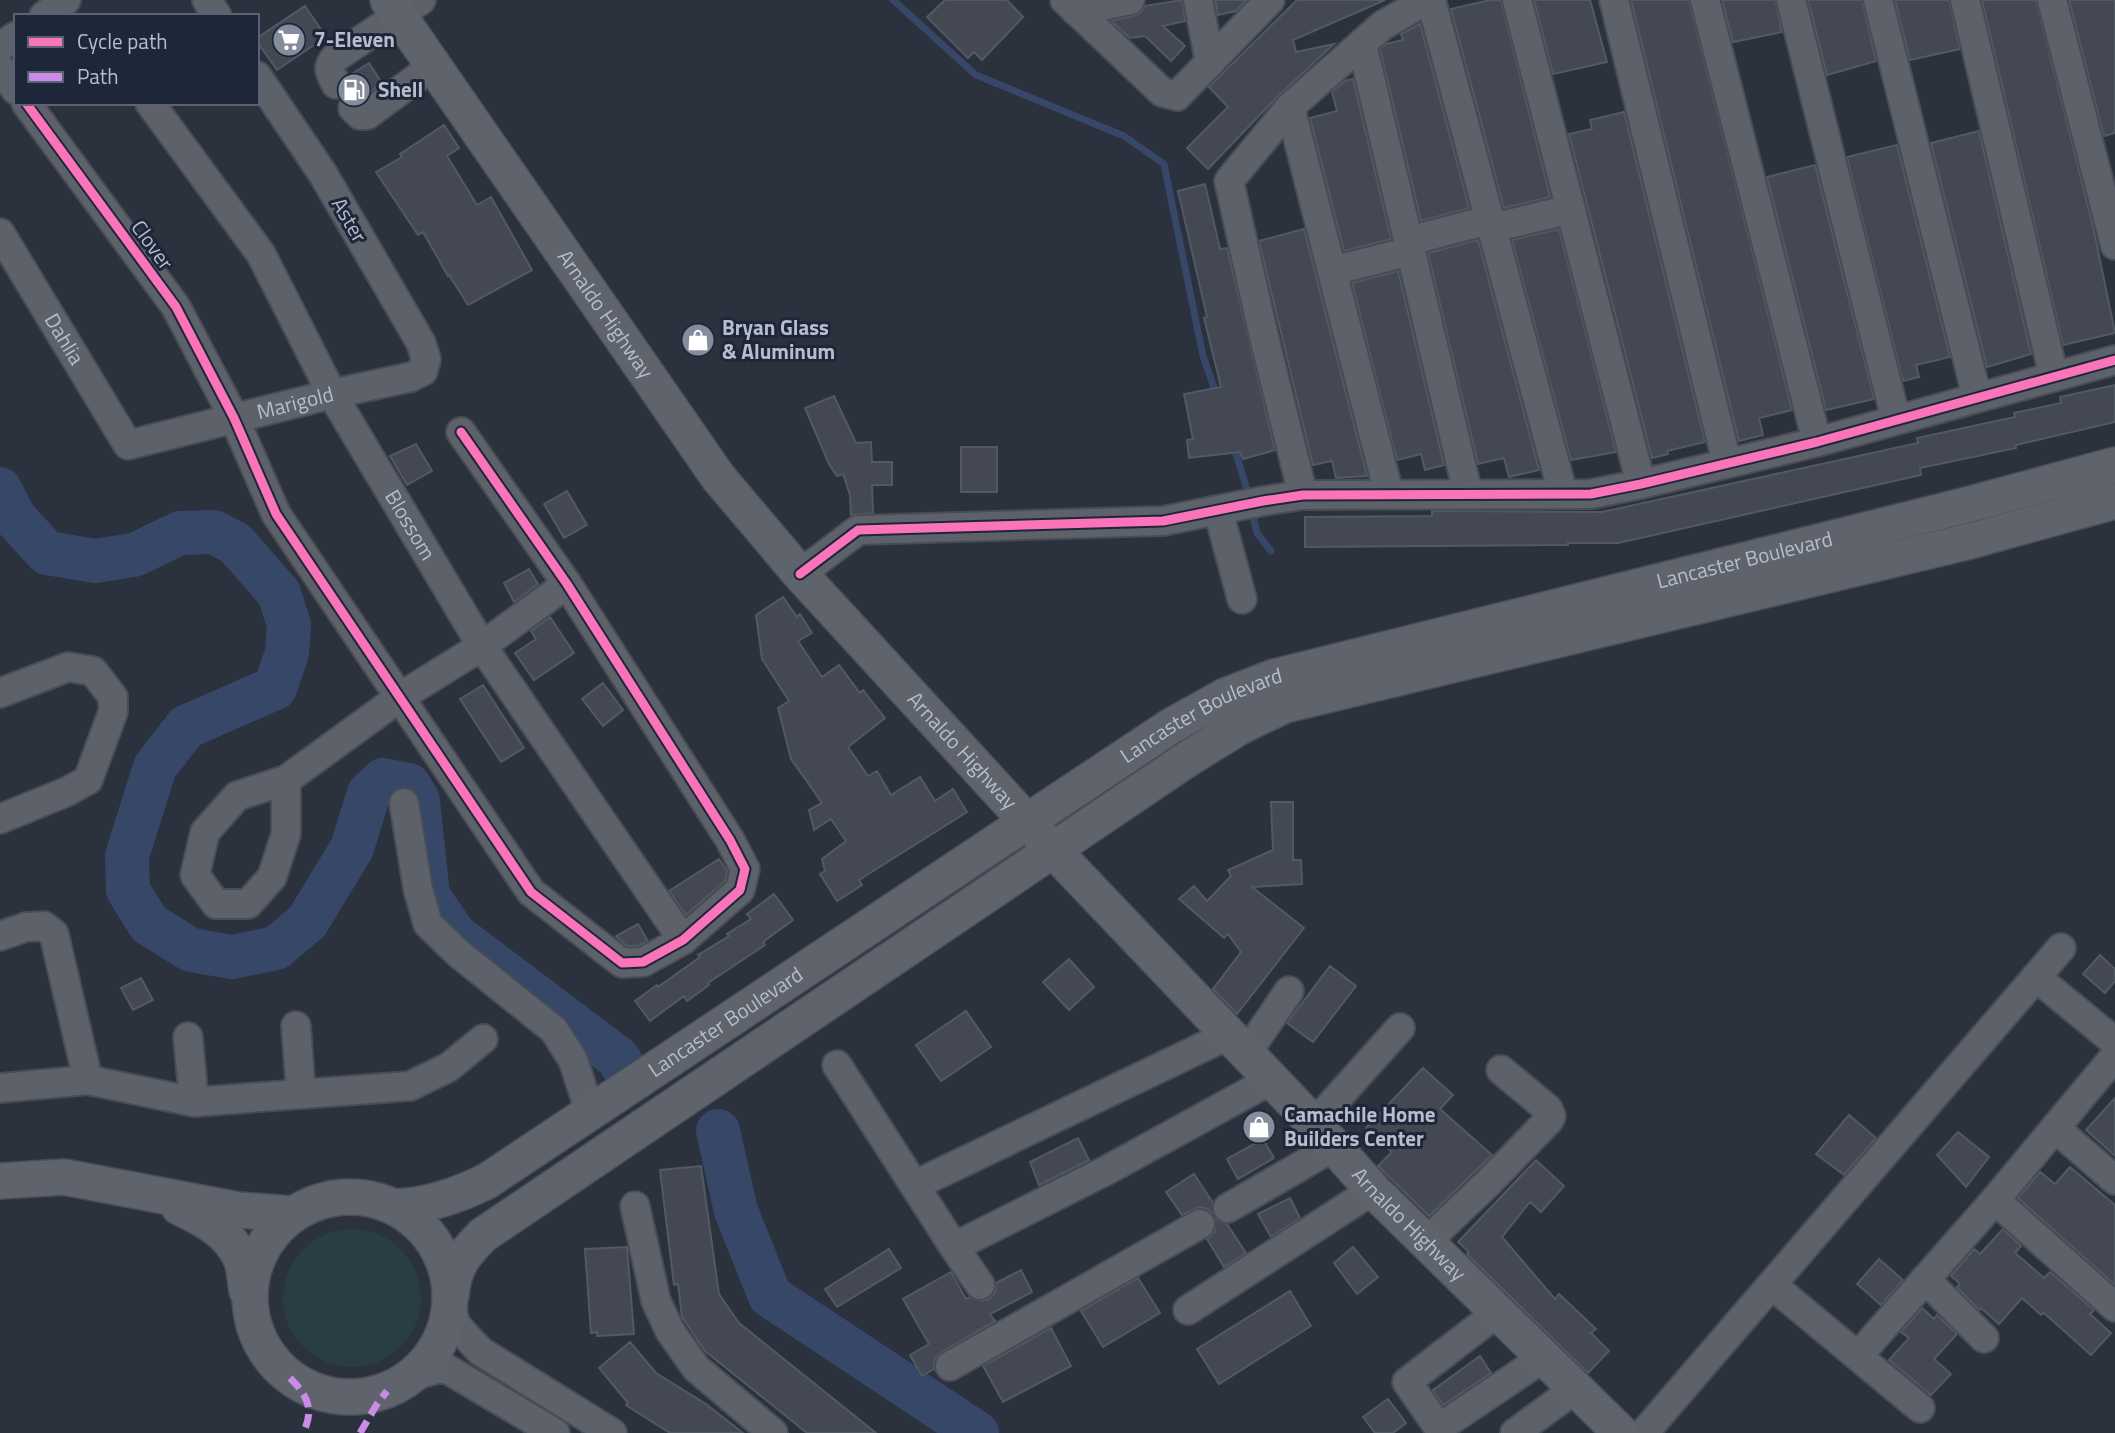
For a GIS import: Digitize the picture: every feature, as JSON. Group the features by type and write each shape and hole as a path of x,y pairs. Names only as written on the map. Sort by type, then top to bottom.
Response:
{"main road":[{"name":"Arnaldo Highway","path":"402,5 433,66 718,477 800,574 1054,851 1373,1190 1620,1433"},
{"name":"Lancaster Boulevard","path":"395,1207 418,1206 487,1181 1026,820 1171,726 1225,696 1274,677 1963,506 2115,465"},
{"name":"Lancaster Boulevard","path":"451,1301 453,1277 459,1263 483,1235 1189,758 1241,726 1285,705 1970,541 2115,501"},
{"path":"0,1181 64,1177 238,1210 293,1214"},
{"path":"151,1194 205,1220 233,1245 242,1261 250,1313 259,1342 277,1367 300,1385 328,1396 358,1398 387,1391 413,1376 431,1357 444,1334 451,1301 447,1268 435,1243 417,1223 395,1207 361,1197 325,1200 293,1214 272,1233 257,1257 249,1284 250,1313"}],"street":[{"path":"47,14 66,0"},
{"path":"1071,5 1130,0"},
{"path":"1198,0 1210,63"},
{"path":"1071,5 1161,92 1177,96 1270,0"},
{"path":"1303,495 1229,181 1290,107 1383,25 1429,0 1563,494"},
{"path":"1517,0 1641,484"},
{"path":"1614,0 1727,463"},
{"path":"1705,0 1817,442"},
{"path":"1791,0 1896,420"},
{"path":"1878,0 1977,397"},
{"path":"1965,0 2054,376"},
{"path":"2052,0 2115,245"},
{"path":"336,84 329,70 330,63 402,5"},
{"path":"1362,44 1468,494"},
{"path":"353,108 360,115 367,115 433,66"},
{"path":"0,68 14,87"},
{"name":"Aster","path":"259,79 323,174 421,343 426,359 423,371"},
{"name":"Clover","path":"27,105 176,307 234,418 276,514 531,892 622,962 643,962 683,940 740,890 744,869 730,840 567,584 461,432"},
{"name":"Blossom","path":"151,105 261,254 332,394 482,646 683,940"},
{"path":"1290,107 1390,494"},
{"path":"1332,271 1491,224 1571,209"},
{"name":"Dahlia","path":"0,233 128,445"},
{"path":"800,574 858,530 1163,521 1303,495 1591,494 1817,442 2115,360"},
{"name":"Marigold","path":"128,445 411,377 423,371"},
{"path":"1218,510 1242,599"},
{"path":"286,780 400,697 482,646 567,584"},
{"path":"0,693 68,667 93,670 113,697 113,712 88,780 66,792 0,818"},
{"path":"404,803 418,889 428,924 458,953 554,1030 573,1060 590,1112"},
{"path":"0,936 26,926 44,926 54,934 88,1080"},
{"path":"1644,1433 2061,948"},
{"path":"2036,977 2115,1042"},
{"path":"915,1185 1237,1044 1289,991"},
{"path":"296,1026 300,1094"},
{"path":"1228,1208 1324,1135 1400,1028"},
{"path":"188,1037 194,1102"},
{"path":"0,1088 88,1080 194,1102 410,1086 449,1067 483,1038"},
{"path":"1858,1356 1995,1200 2115,1056"},
{"path":"838,1065 980,1285"},
{"path":"1427,1241 1488,1183 1551,1116 1548,1109 1501,1070"},
{"path":"954,1247 1109,1169 1271,1080"},
{"path":"2055,1128 2115,1180"},
{"path":"1188,1310 1373,1190"},
{"path":"1995,1200 2115,1307"},
{"path":"635,1206 656,1301 670,1331 696,1368 773,1433"},
{"path":"950,1366 1200,1224"},
{"path":"1925,1279 1984,1338"},
{"path":"1772,1285 1920,1408"},
{"path":"451,1301 456,1325 480,1352 612,1433"},
{"path":"1498,1311 1407,1382 1439,1428 1543,1358"},
{"path":"413,1376 447,1369 555,1433"},
{"path":"1515,1433 1575,1390"}],"shaded area":[{"path":"352,1229 379,1234 401,1249 416,1271 421,1298 416,1325 401,1347 379,1362 352,1367 325,1362 303,1347 288,1325 283,1298 288,1271 303,1249 325,1234"}],"building":[{"path":"945,0 1007,0 1023,17 982,60 974,52 968,58 927,17"},
{"path":"1182,0 1185,21 1163,26 1185,46 1171,61 1145,36 1130,38 1111,21 1134,16 1145,6"},
{"path":"1215,0 1246,1 1236,11 1218,15"},
{"path":"1297,0 1385,0 1293,40 1296,52 1334,44 1279,95 1208,169 1187,148 1228,107 1209,87"},
{"path":"1501,0 1550,197 1504,208 1451,9"},
{"path":"1534,0 1590,0 1607,62 1553,74"},
{"path":"1631,0 1689,0 1792,410 1759,418 1763,435 1739,441"},
{"path":"1722,0 1775,0 1782,32 1733,42"},
{"path":"1808,0 1862,0 1876,61 1827,75"},
{"path":"1895,0 1949,0 1960,49 1910,60"},
{"path":"1982,0 2036,0 2094,231 2115,333 2063,345"},
{"path":"2069,0 2115,0 2115,133 2104,136"},
{"name":"7-Eleven","path":"305,6 326,37 277,70 259,45 259,37"},
{"path":"1420,24 1469,208 1421,221 1380,49 1386,44 1403,40 1401,34"},
{"path":"369,63 382,83 365,96 351,92 353,84 350,75"},
{"path":"1353,79 1391,239 1344,251 1310,118 1337,111 1332,92 1345,81"},
{"path":"1624,112 1705,442 1667,451 1668,454 1652,458 1569,134 1592,129 1590,120"},
{"path":"444,125 459,148 447,156 450,161 477,205 491,197 532,270 468,305 423,232 418,235 376,172 402,157 400,154"},
{"path":"1979,131 2031,354 1987,367 1931,143"},
{"path":"1897,145 1950,357 1916,365 1919,377 1903,381 1847,157"},
{"path":"1815,165 1874,399 1826,410 1767,177"},
{"path":"1205,184 1220,249 1227,248 1275,450 1243,459 1240,452 1189,458 1187,440 1193,439 1184,394 1221,387 1178,191"},
{"path":"1304,229 1367,476 1336,478 1332,461 1313,465 1259,241"},
{"path":"1559,229 1616,452 1571,460 1512,240"},
{"path":"1478,240 1539,470 1509,477 1504,458 1478,464 1428,253"},
{"path":"1398,271 1444,465 1425,470 1421,454 1397,460 1352,283"},
{"path":"2115,385 2115,422 2016,445 2016,448 1920,468 1921,475 1618,543 1305,547 1305,517 1432,516 1432,511 1602,512 1918,443 1917,438 2015,417 2014,413 2061,403 2060,397"},
{"path":"834,396 856,443 871,442 872,462 892,462 892,485 872,485 873,513 851,515 850,495 843,474 837,476 829,464 805,408"},
{"path":"416,444 432,471 407,485 390,456"},
{"path":"961,447 997,447 997,492 961,492"},
{"path":"567,491 587,525 564,538 544,504"},
{"path":"529,569 538,584 514,602 504,583"},
{"path":"783,597 797,617 800,614 812,633 798,641 822,677 839,665 860,693 863,690 885,718 848,747 868,776 877,771 891,795 920,777 935,801 953,789 967,812 859,880 862,885 837,901 820,874 825,871 822,859 846,841 831,819 814,830 809,810 822,803 791,759 778,708 789,701 762,659 756,615"},
{"path":"550,617 574,653 534,680 515,653 536,639 531,631"},
{"path":"603,683 623,710 603,726 582,699"},
{"path":"483,685 524,748 501,762 460,699"},
{"path":"1271,802 1293,802 1293,860 1301,860 1302,884 1252,887 1304,928 1237,1014 1213,989 1241,952 1228,934 1224,938 1179,899 1194,886 1207,901 1231,876 1228,870 1273,850"},
{"path":"719,859 727,871 725,881 686,915 669,891"},
{"path":"774,894 793,920 763,942 765,945 708,983 709,985 687,1001 684,996 650,1021 635,1001 729,936 727,934 751,919 747,914"},
{"path":"638,924 648,941 638,946 627,946 616,936"},
{"path":"2100,955 2115,969 2115,981 2105,993 2083,974"},
{"path":"1069,959 1094,987 1069,1010 1043,982"},
{"path":"1330,966 1356,986 1313,1042 1287,1023"},
{"path":"141,978 153,1000 133,1010 121,988"},
{"path":"966,1011 991,1047 941,1081 916,1045"},
{"path":"1423,1068 1453,1095 1440,1109 1492,1155 1429,1216 1378,1166 1392,1152 1366,1128"},
{"path":"2115,1098 2115,1156 2086,1130"},
{"path":"1849,1115 1876,1138 1844,1175 1816,1154"},
{"path":"1958,1132 1989,1157 1966,1187 1937,1155"},
{"path":"1078,1138 1089,1160 1039,1185 1030,1162"},
{"path":"1263,1139 1274,1158 1238,1179 1227,1159"},
{"path":"1536,1160 1564,1186 1541,1212 1530,1202 1502,1237 1555,1299 1559,1294 1596,1329 1591,1333 1609,1351 1588,1373 1458,1242"},
{"path":"701,1166 719,1294 739,1323 876,1433 807,1433 705,1351 682,1317 678,1284 674,1285 660,1170"},
{"path":"2070,1167 2115,1205 2115,1285 2018,1198 2040,1172 2055,1184"},
{"path":"1194,1174 1213,1203 1213,1214 1208,1209 1199,1207 1182,1215 1166,1192"},
{"path":"1290,1198 1300,1218 1271,1237 1258,1214"},
{"path":"1215,1218 1227,1224 1246,1253 1224,1267 1207,1239 1215,1232"},
{"path":"2003,1229 2021,1246 2015,1253 2044,1278 2050,1272 2094,1310 2090,1314 2111,1333 2091,1355 2044,1313 2041,1315 2022,1298 1999,1324 1981,1308 1979,1310 1957,1287 1960,1284 1951,1276 1974,1249 1980,1254"},
{"path":"627,1247 634,1334 597,1336 597,1332 591,1333 585,1249"},
{"path":"1353,1247 1378,1277 1357,1294 1334,1263"},
{"path":"889,1249 901,1268 837,1307 825,1289"},
{"path":"1879,1259 1903,1280 1881,1305 1857,1284"},
{"path":"1021,1270 1032,1292 990,1314 995,1321 942,1352 935,1358 934,1369 922,1376 910,1355 929,1344 903,1299 951,1272 966,1299 970,1297 982,1301 995,1293 996,1283"},
{"path":"1138,1278 1160,1313 1103,1347 1081,1311"},
{"path":"1290,1291 1311,1326 1219,1384 1197,1349"},
{"path":"1922,1308 1934,1319 1937,1315 1957,1334 1934,1359 1951,1374 1931,1395 1889,1360 1909,1338 1901,1332"},
{"path":"1051,1328 1071,1366 1003,1402 983,1366"},
{"path":"630,1342 656,1373 706,1404 743,1433 670,1433 626,1405 628,1403 599,1368"},
{"path":"1480,1356 1491,1373 1443,1405 1433,1390"},
{"path":"1388,1399 1406,1423 1393,1433 1375,1433 1363,1417"}],"waterway":[{"path":"893,0 976,75 1124,136 1164,164 1203,356 1217,396"},
{"path":"1233,444 1249,496"},
{"path":"0,489 14,517 47,553 95,561 134,555 180,533 214,532 235,543 279,593 289,625 287,653 275,688 186,727 155,767 127,856 128,890 149,924 191,950 232,957 276,948 307,922 352,848 369,793 383,780 409,785 418,800 428,896 455,935 618,1058 628,1074"},
{"path":"1251,508 1257,533 1271,551"},
{"path":"718,1131 736,1211 770,1296 977,1433"}],"marked path":[{"path":"290,1378 301,1390 309,1410 303,1433"},
{"path":"360,1433 387,1391"}],"cycle path":[{"path":"27,105 176,307 234,418 276,514 531,892 622,963 643,962 683,940 740,890 745,869 730,840 567,584 461,432"},
{"path":"800,574 858,530 1163,521 1303,495 1591,494 1817,442 2115,360"}],"place":[{"name":"7-Eleven","path":"289,40"},
{"name":"Shell","path":"354,90"},
{"name":"Bryan Glass & Aluminum","path":"698,340"},
{"name":"Camachile Home Builders Center","path":"1259,1127"}]}
